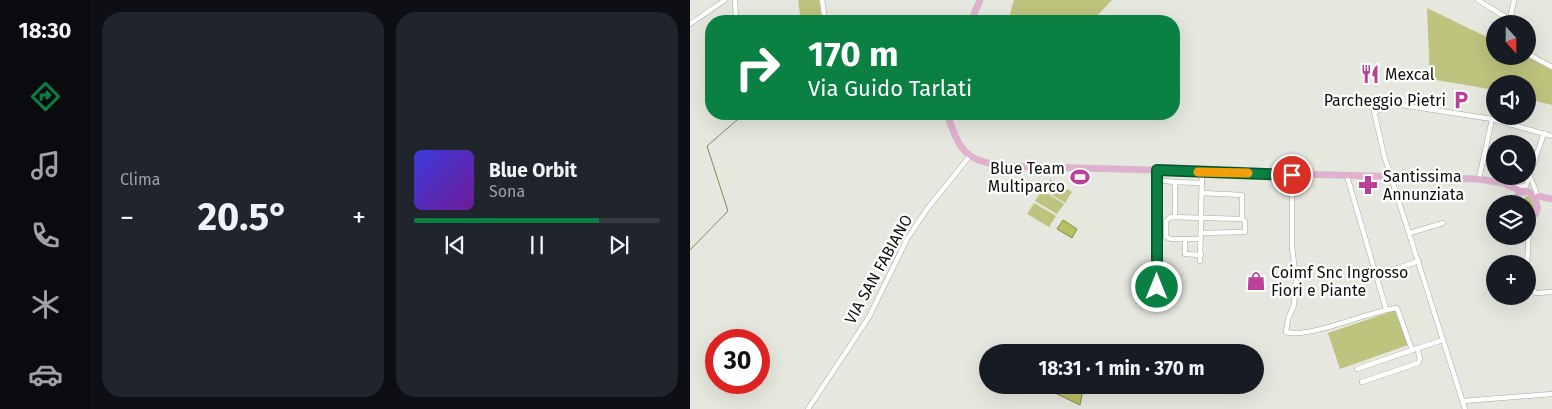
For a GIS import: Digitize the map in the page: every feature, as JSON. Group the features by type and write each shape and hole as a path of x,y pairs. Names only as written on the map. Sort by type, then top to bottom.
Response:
{"main road":[{"path":"974,15 980,0"},
{"path":"949,120 960,148 969,157 983,163 1004,166 1479,179 1525,189 1538,196 1552,199"},
{"path":"1041,168 1113,173 1136,170"},
{"path":"1083,172 1114,169"},
{"path":"1510,186 1514,195"},
{"path":"1520,195 1525,189"},
{"path":"1538,196 1541,208"},
{"path":"1536,212 1552,199"}],"street":[{"path":"690,24 725,0"},
{"path":"735,0 736,15"},
{"path":"822,0 824,15"},
{"path":"1478,0 1499,15"},
{"path":"1511,15 1514,0"},
{"path":"1536,58 1552,67"},
{"path":"1465,409 1393,177 1384,155 1374,111 1369,106 1370,101 1375,97 1382,102 1486,118"},
{"path":"1374,111 1381,109 1382,102"},
{"path":"1479,179 1491,125"},
{"path":"1514,125 1552,136"},
{"path":"1536,161 1544,133"},
{"name":"VIA SAN FABIANO","path":"808,409 869,317 907,239 927,210 969,157"},
{"path":"1157,170 1157,290"},
{"path":"1200,262 1202,172"},
{"path":"1292,175 1292,246 1296,279 1294,305 1288,319 1286,332 1300,333 1386,309 1397,308 1401,313 1420,360 1418,363 1362,382"},
{"path":"1347,176 1386,309"},
{"path":"1165,181 1202,182"},
{"path":"1175,182 1175,217"},
{"path":"1525,189 1527,185"},
{"path":"1533,185 1538,196"},
{"path":"1201,233 1245,232 1245,221 1242,219 1242,195 1202,194"},
{"path":"1201,239 1171,239 1166,237 1166,221 1170,217 1242,219"},
{"path":"1410,233 1443,223"},
{"path":"1185,239 1185,254 1200,255"},
{"path":"1377,275 1419,262"},
{"path":"1536,293 1552,292"},
{"path":"1357,368 1443,340"},
{"path":"1463,401 1552,394"}],"shaded area":[{"path":"798,0 819,0 821,15 800,15"},
{"path":"1014,0 1112,0 1098,15 1010,15"},
{"path":"1427,8 1486,37 1486,65 1536,65 1536,62 1552,70 1552,105 1536,101 1536,75 1486,75 1486,88 1430,79"},
{"path":"1050,179 1072,192 1065,203 1043,189"},
{"path":"1042,190 1064,204 1057,214 1035,201"},
{"path":"1034,203 1056,216 1049,227 1027,214"},
{"path":"1063,220 1077,229 1072,238 1057,229"},
{"path":"1396,310 1408,345 1340,369 1328,333"},
{"path":"1057,394 1082,394 1080,405"}],"waterway":[{"path":"690,250 728,211 707,146 737,120"}],"slow traffic":[{"path":"1198,172 1248,173"}],"place":[{"name":"Mexcal","path":"1370,74"},
{"name":"Parcheggio Pietri","path":"1461,100"},
{"name":"Blue Team Multiparco","path":"1080,177"},
{"name":"Santissima Annunziata","path":"1368,185"},
{"name":"Coimf Snc Ingrosso Fiori e Piante","path":"1256,281"}],"route":[{"path":"1157,287 1157,170 1292,175"}]}
